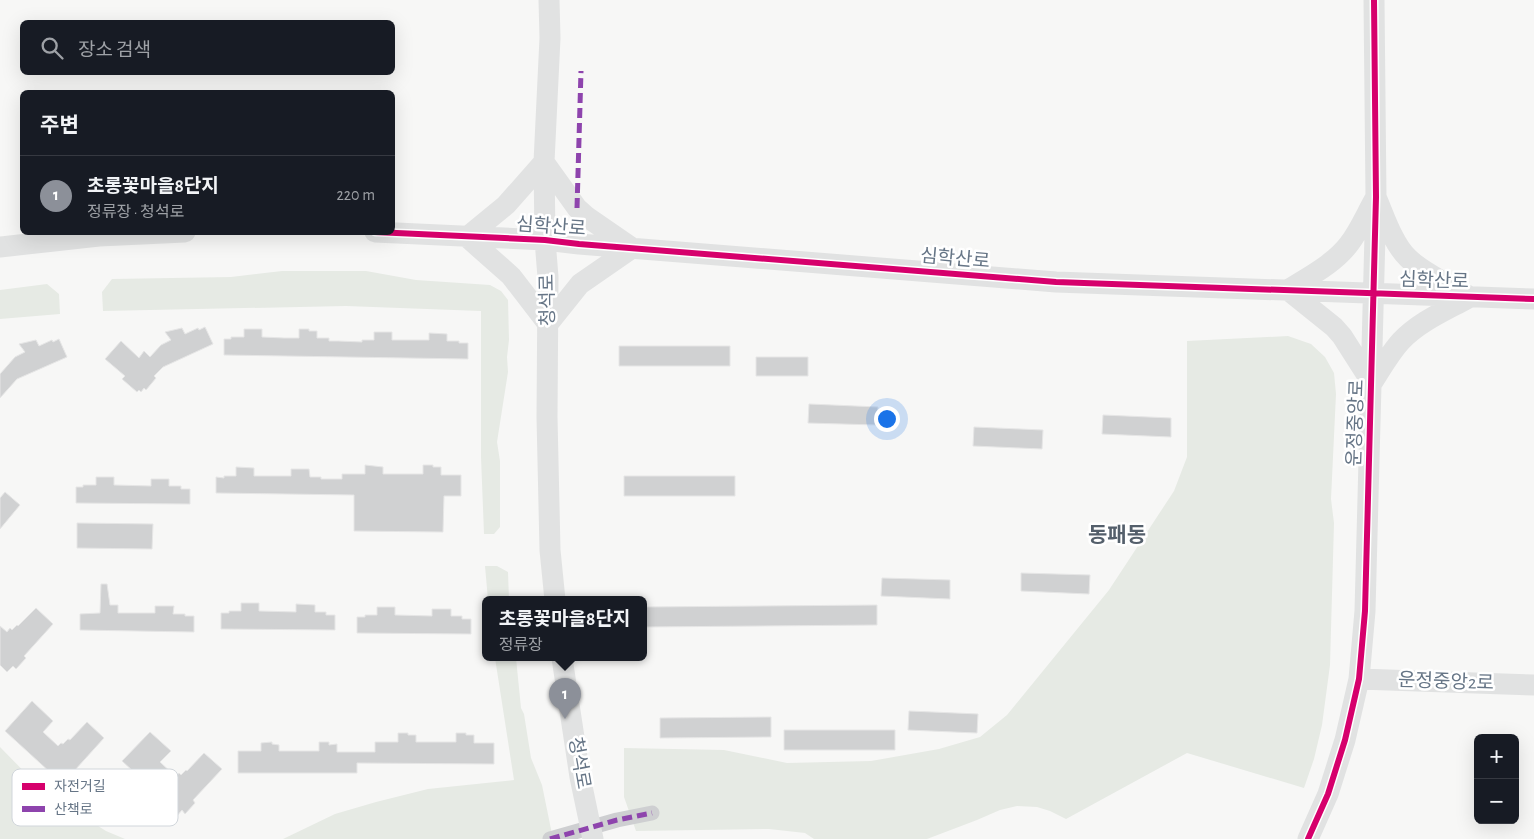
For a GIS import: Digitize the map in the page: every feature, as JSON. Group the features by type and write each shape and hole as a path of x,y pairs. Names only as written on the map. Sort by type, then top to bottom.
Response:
{"street":[{"name":"청석로","path":"549,0 550,38 544,162 545,240 548,277 547,417 550,550 555,596"},
{"name":"운정중앙로","path":"1308,839 1328,794 1344,740 1359,679 1365,611 1376,197 1374,0"},
{"path":"544,162 577,208 632,248 580,284 548,324 510,276 467,236 506,205 544,162"},
{"path":"1376,197 1397,243 1408,258 1470,297 1420,325 1408,334 1399,343 1372,383 1338,332 1288,290 1339,256 1349,244 1376,197"},
{"name":"심학산로","path":"395,233 545,240 1056,282 1531,299"},
{"path":"0,247 120,235"},
{"name":"청석로","path":"562,661 580,778 593,839"},
{"name":"운정중앙2로","path":"1359,679 1534,685"},
{"path":"552,839 617,820 652,813"}],"shaded area":[{"path":"282,271 366,271 416,280 490,285 501,291 508,300 509,340 508,372 497,442 500,461 500,527 494,534 484,534 481,457 481,311 346,306 103,311 102,292 112,279 231,277"},
{"path":"47,284 59,294 60,314 0,319 0,290"},
{"path":"1288,336 1311,344 1325,357 1334,373 1336,394 1331,499 1334,523 1330,665 1322,725 1314,759 1304,788 1187,753 1066,819 1037,807 1017,806 1000,810 927,839 814,839 805,833 769,829 636,831 624,797 624,748 724,750 787,763 871,761 939,749 980,737 1007,715 1109,590 1174,491 1187,457 1187,341"},
{"path":"485,566 497,566 508,572 509,596 488,596"},
{"path":"495,661 516,661 521,708 524,714 531,758 542,785 553,839 283,839 335,814 376,802 428,789 514,780"},
{"path":"0,747 22,769 12,769 12,826 98,826 125,839 0,839"}],"building":[{"path":"205,327 213,344 163,367 154,376 156,378 146,390 144,388 141,392 139,390 137,392 122,379 125,376 105,359 121,341 139,358 144,351 150,357 161,345 171,340 165,332 182,328 185,334"},
{"path":"244,329 262,329 262,337 299,338 299,329 309,329 309,331 317,331 317,338 329,338 329,341 362,342 362,340 374,340 374,332 392,332 392,340 429,340 429,333 447,334 447,341 468,343 468,359 224,355 224,339 244,337"},
{"path":"59,339 67,357 17,379 0,398 0,374 15,357 25,352 19,344 36,340 39,346"},
{"path":"619,346 730,346 730,366 619,366"},
{"path":"756,357 808,357 808,376 756,376"},
{"path":"809,404 878,407 877,425 808,423"},
{"path":"1103,415 1171,418 1171,437 1102,434"},
{"path":"974,427 1043,430 1042,449 973,446"},
{"path":"365,465 383,467 383,474 423,474 423,465 433,465 433,467 441,467 441,475 461,475 461,496 444,496 443,532 354,531 354,495 216,493 216,477 236,476 236,467 254,468 254,476 291,476 291,469 309,469 310,477 342,479 342,474 365,474"},
{"path":"624,476 735,476 735,496 624,496"},
{"path":"96,477 114,477 114,485 151,486 151,479 169,479 169,486 181,486 181,489 190,489 190,504 76,503 76,487 96,485"},
{"path":"5,492 20,505 0,529 0,498"},
{"path":"77,523 153,524 152,549 77,548"},
{"path":"1021,573 1090,575 1089,594 1021,591"},
{"path":"882,578 950,580 950,599 881,596"},
{"path":"101,584 107,584 110,605 118,605 118,613 155,613 155,606 174,606 173,614 194,616 194,632 80,630 80,614 100,613"},
{"path":"241,603 259,603 259,611 296,612 296,604 315,605 315,612 326,612 326,615 335,615 335,630 221,629 221,613 241,611"},
{"path":"877,605 877,625 647,627 647,607"},
{"path":"377,607 395,607 395,615 432,616 432,609 451,609 451,616 462,616 462,619 471,619 471,634 357,633 357,617 377,615"},
{"path":"36,608 53,624 24,656 26,658 16,669 13,666 7,672 0,665 0,626 7,632 10,628 12,630"},
{"path":"32,701 53,721 43,732 58,746 68,739 70,740 87,722 104,738 76,769 47,769 5,731"},
{"path":"909,711 978,714 977,733 908,730"},
{"path":"771,717 771,737 660,738 660,718"},
{"path":"784,730 895,730 895,750 784,750"},
{"path":"150,732 171,751 160,762 167,769 131,769 122,761"},
{"path":"398,733 416,735 416,742 456,742 456,733 474,735 474,743 494,743 494,764 357,763 357,773 238,773 238,751 261,751 261,743 272,742 272,744 279,745 279,751 319,751 319,742 329,742 329,745 337,744 337,752 375,752 375,742 398,742"},
{"path":"204,753 222,769 193,800 195,803 185,814 182,810 178,815 178,774 179,773 181,775 187,771"}],"marked path":[{"path":"577,208 581,71"},
{"path":"550,839 617,820 652,813"}],"cycle path":[{"path":"1308,839 1328,794 1345,740 1359,679 1365,611 1376,197 1374,0"},
{"path":"395,233 545,240 1056,282 1534,299"}],"place":[{"name":"초롱꽃마을8단지","path":"565,719"}],"district":[{"name":"동패동","path":"1117,535"}]}
